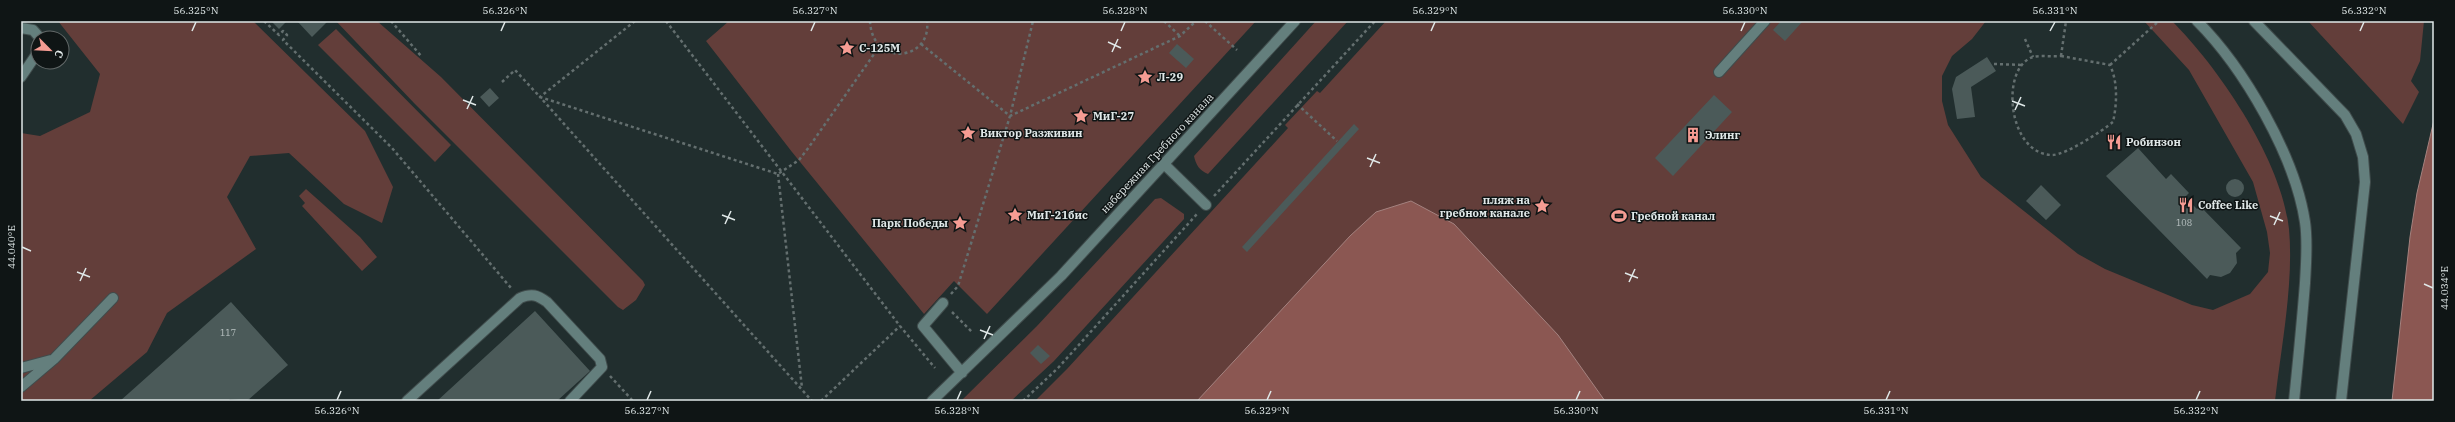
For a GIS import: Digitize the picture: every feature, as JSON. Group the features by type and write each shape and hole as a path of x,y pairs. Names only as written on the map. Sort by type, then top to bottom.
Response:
{"street":[{"name":"набережная Гребного канала","path":"932,401 1061,276 1295,21"},
{"path":"1719,72 1765,21"},
{"path":"2197,21 2224,52 2264,113 2282,150 2303,216 2306,263 2294,401"},
{"path":"2254,21 2345,115 2356,134 2363,157 2365,182 2341,401"},
{"path":"21,28 33,30"},
{"path":"21,77 30,64"},
{"path":"1164,164 1206,205"},
{"path":"407,401 520,298 529,294 538,295 547,302 600,359 602,367 570,401"},
{"path":"21,387 54,359 114,298"},
{"path":"943,303 923,326 962,373"},
{"path":"21,368 54,359"}],"path":[{"path":"264,21 279,35 283,31 287,35 283,40 392,148 520,298"},
{"path":"391,21 422,57"},
{"path":"540,96 635,21"},
{"path":"666,21 900,326 936,368"},
{"path":"870,21 871,32 879,47 892,54 906,54 921,44 928,28 927,21"},
{"path":"973,333 943,303 958,286 1010,116 1033,21"},
{"path":"1164,21 1180,36"},
{"path":"1010,116 1180,36 1196,21"},
{"path":"1205,21 1237,50"},
{"path":"2061,56 2066,21"},
{"path":"2110,65 2159,21"},
{"path":"2025,39 2033,57"},
{"path":"921,44 1010,116"},
{"path":"778,174 799,160 879,47"},
{"path":"2061,56 2110,65 2114,74 2116,110 2114,122 2095,136 2053,155 2038,151 2026,142 2017,128 2012,109 2017,75 2023,65 2033,57 2061,56"},
{"path":"1994,64 2023,65"},
{"path":"502,82 515,70 540,96 812,401"},
{"path":"540,96 778,174"},
{"path":"1297,104 1337,141"},
{"path":"778,174 802,389"},
{"path":"821,401 900,326"},
{"path":"602,367 633,401"}],"shaded area":[{"path":"58,21 253,21 365,131 393,187 382,223 344,204 289,153 250,156 227,197 256,249 167,313 147,352 89,401 21,401 21,133 40,136 90,112 100,74 70,36 70,30 65,30"},
{"path":"336,21 377,21 441,77 643,281 645,285 636,300 623,310 618,307 414,103"},
{"name":"Парк Победы","path":"729,21 1256,21 987,314 954,281 924,314 792,152 706,41"},
{"path":"1316,21 1348,21 1208,174 1202,171 1197,165 1194,156"},
{"name":"Гребной канал","path":"1386,21 1986,21 1972,39 1952,56 1942,76 1942,101 1948,125 1981,177 2078,254 2105,269 2192,305 2213,310 2250,294 2268,272 2270,253 2267,232 2253,182 2189,70 2144,21 2172,21 2210,64 2246,118 2262,146 2275,175 2284,203 2289,229 2290,271 2275,401 1035,401 1067,369 1288,128 1285,125 1317,91 1320,93"},
{"path":"2308,21 2424,21 2420,61 2411,81 2419,92 2403,124"},
{"path":"336,29 451,145 435,162 318,45"},
{"path":"2434,120 2434,401 2392,401 2410,237 2417,193"},
{"path":"306,189 360,237 377,257 362,271 302,206 305,203 299,196"},
{"path":"1161,198 1184,214 1184,219 1054,361 1011,401 961,401 1037,326 1155,199"},
{"path":"1411,201 1454,224 1558,335 1605,401 1197,401 1350,236 1376,212"}],"building":[{"path":"271,21 287,21 279,29"},
{"path":"297,21 328,21 312,37"},
{"path":"1781,21 1803,21 1785,41 1773,30"},
{"path":"1177,44 1194,59 1186,68 1169,53"},
{"path":"1987,57 1996,71 1971,87 1975,117 1957,119 1952,89 1956,77"},
{"path":"490,88 499,98 489,107 480,97"},
{"name":"Элинг","path":"1714,95 1732,112 1673,176 1655,158"},
{"path":"1354,124 1359,129 1247,252 1242,247"},
{"path":"2138,148 2166,179 2171,174 2189,193 2185,197 2197,209 2200,206 2241,248 2236,253 2237,263 2230,273 2221,277 2210,275 2207,279 2106,176"},
{"path":"2235,179 2241,182 2244,188 2241,194 2235,197 2229,194 2226,188 2229,182"},
{"path":"2041,185 2061,205 2046,220 2026,201"},
{"path":"231,302 288,365 247,401 230,399 228,401 120,401"},
{"path":"535,311 590,371 557,401 437,401"},
{"path":"1038,345 1050,356 1041,364 1030,353"}],"place":[{"name":"С-125М","path":"847,48"},
{"name":"Л-29","path":"1145,77"},
{"name":"МиГ-27","path":"1081,116"},
{"name":"Виктор Разживин","path":"968,133"},
{"name":"Элинг","path":"1693,135"},
{"name":"Робинзон","path":"2114,142"},
{"name":"Coffee Like","path":"2186,205"},
{"name":"пляж на гребном канале","path":"1542,206"},
{"name":"МиГ-21бис","path":"1015,215"},
{"name":"Гребной канал","path":"1619,216"},
{"name":"Парк Победы","path":"960,223"}]}
